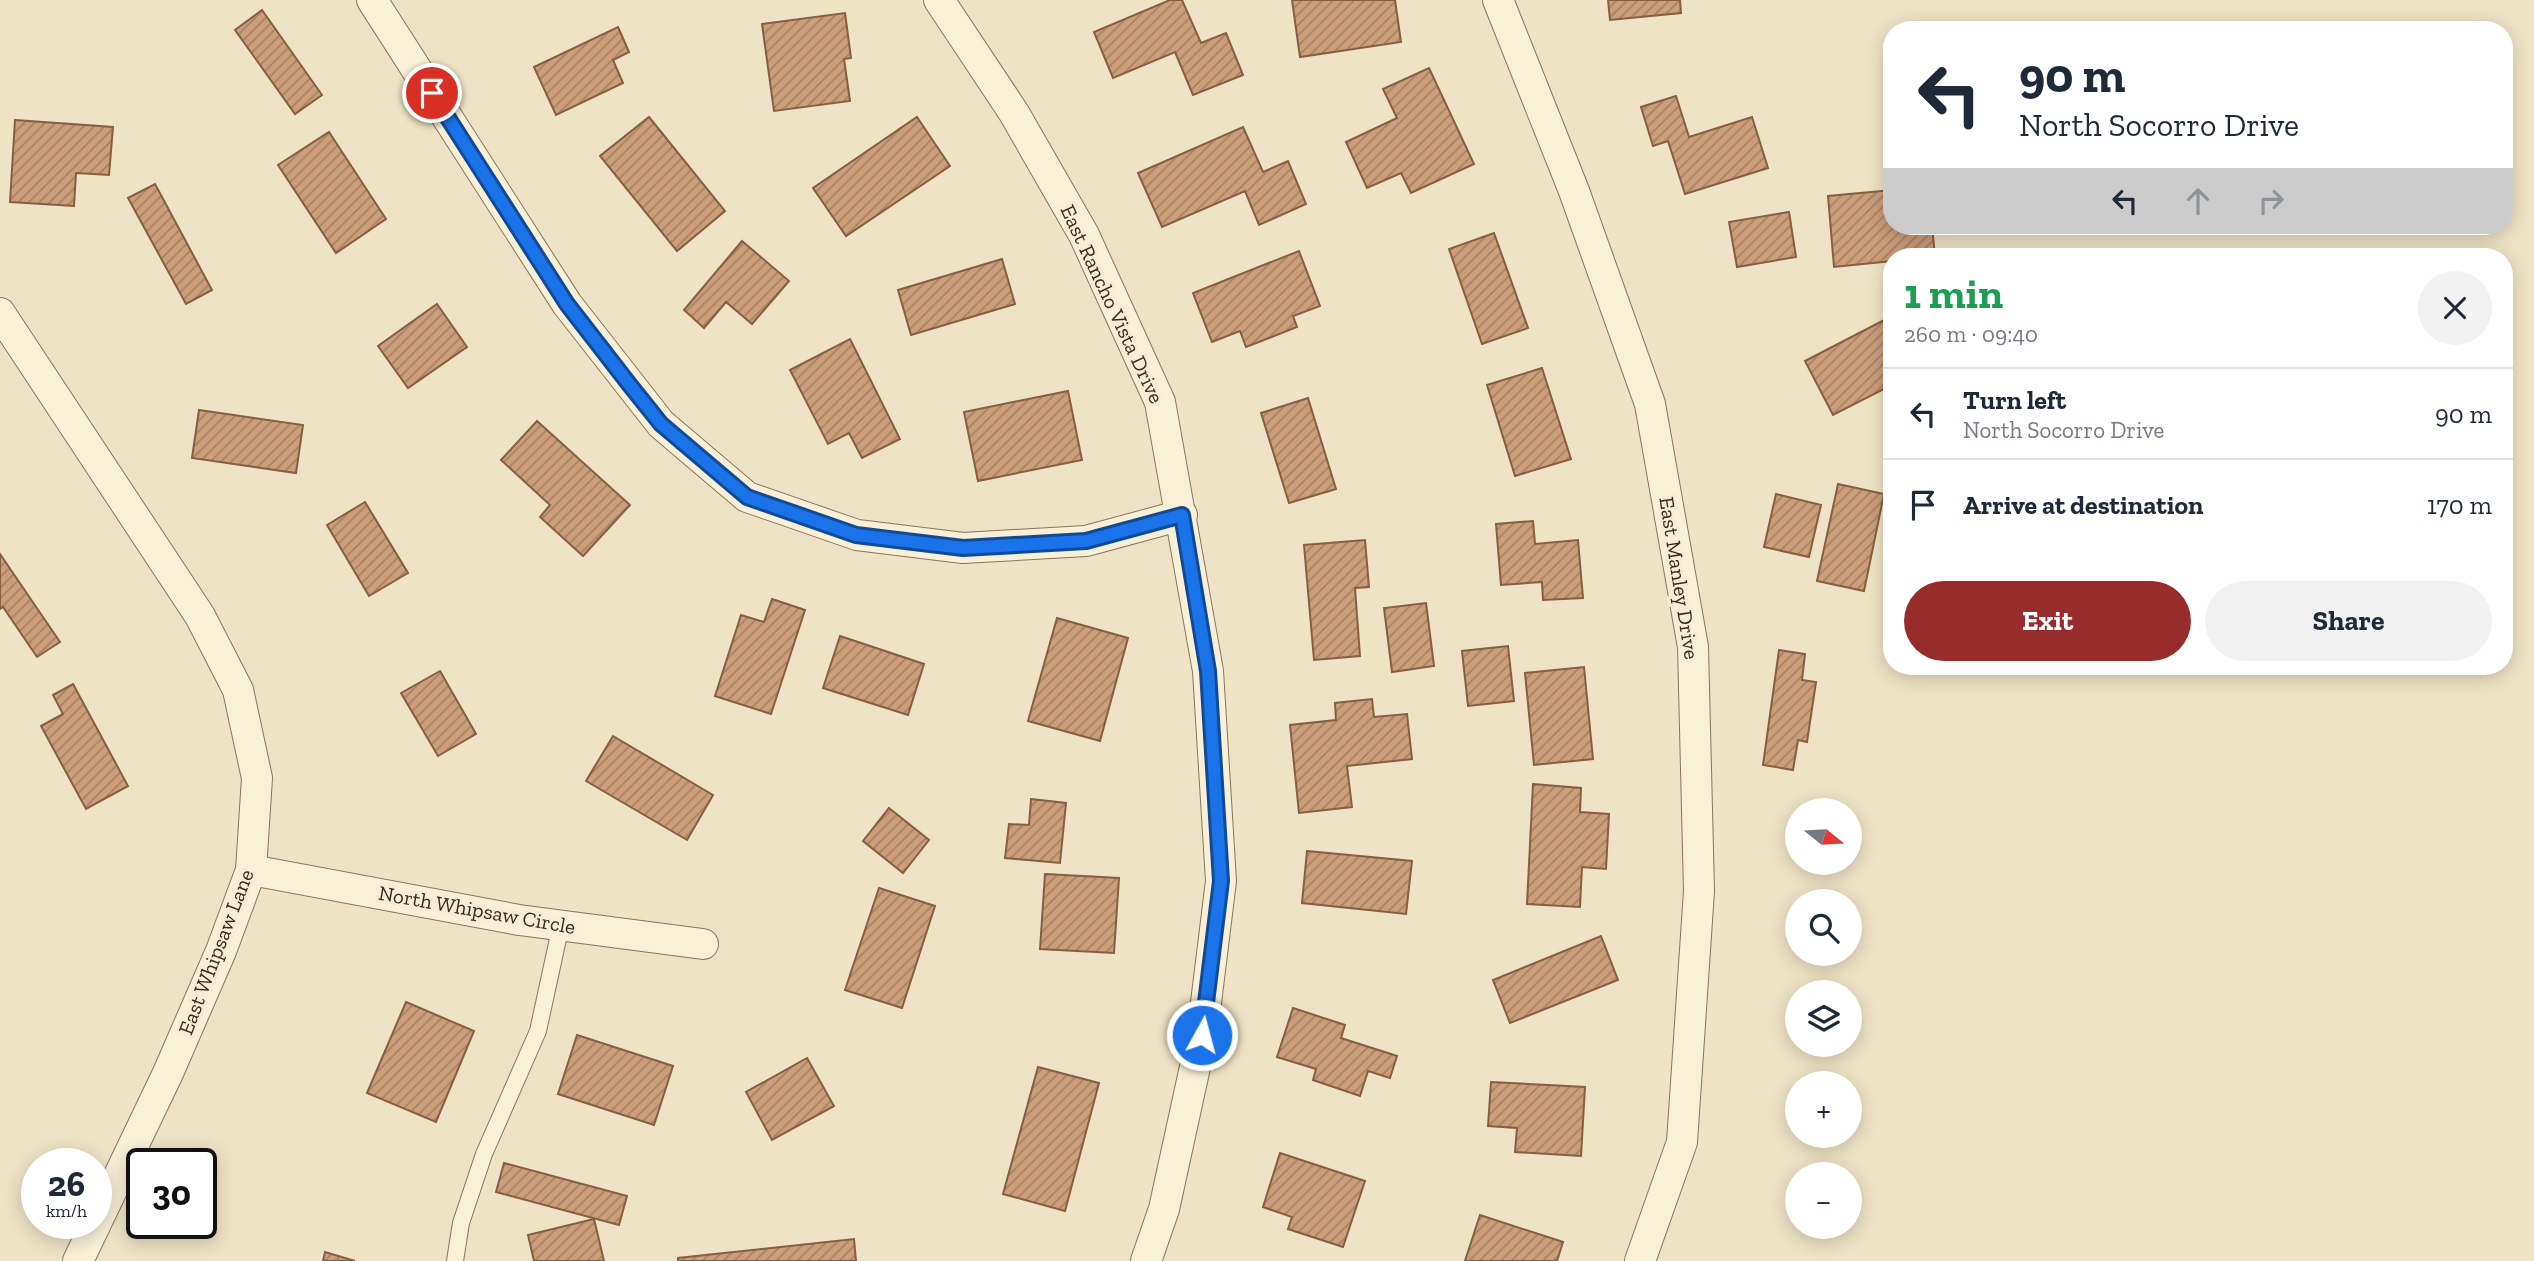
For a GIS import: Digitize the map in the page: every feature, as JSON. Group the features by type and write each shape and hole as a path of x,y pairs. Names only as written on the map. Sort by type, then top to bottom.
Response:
{"street":[{"path":"372,0 567,304 661,424 747,497 856,535 963,548 1086,541 1182,515"},
{"name":"East Rancho Vista Drive","path":"939,0 1014,113 1084,234 1160,402 1208,671 1221,881 1202,1035 1164,1209 1146,1261"},
{"name":"East Manley Drive","path":"1498,0 1574,191 1650,404 1693,648 1699,891 1682,1142 1640,1261"},
{"name":"East Whipsaw Lane","path":"0,313 200,616 237,690 257,778 251,870 221,951 168,1073 78,1261"},
{"name":"North Whipsaw Circle","path":"251,870 561,925 703,944"}],"lane":[{"path":"455,1261 461,1223 484,1154 538,1031 561,925"}],"building":[{"path":"1170,0 1182,0 1201,43 1226,33 1243,75 1193,95 1175,52 1113,78 1094,32"},
{"path":"1292,0 1395,0 1401,42 1300,57"},
{"path":"1608,0 1680,0 1681,13 1610,20"},
{"path":"262,10 322,95 295,114 235,30"},
{"path":"845,13 851,58 844,59 850,101 774,111 762,24"},
{"path":"618,27 629,52 613,60 623,83 556,115 534,67"},
{"path":"1429,68 1474,164 1411,193 1401,173 1367,188 1346,142 1397,118 1383,89"},
{"path":"1676,96 1689,137 1752,117 1768,168 1685,194 1668,141 1653,146 1641,107"},
{"path":"649,117 725,211 677,251 600,156"},
{"path":"917,117 950,166 846,236 813,188"},
{"path":"15,120 113,127 109,175 76,173 74,206 10,202"},
{"path":"1243,127 1263,172 1288,161 1306,204 1259,225 1245,191 1162,227 1138,173"},
{"path":"329,132 386,219 336,253 278,165"},
{"path":"155,184 212,290 186,304 128,198"},
{"path":"1883,191 1883,235 1933,235 1934,248 1883,248 1883,262 1834,267 1828,196"},
{"path":"1789,212 1796,257 1737,267 1729,222"},
{"path":"1494,233 1528,328 1482,344 1449,249"},
{"path":"742,241 789,281 752,324 726,302 704,328 684,310"},
{"path":"1299,251 1320,306 1293,316 1297,327 1246,347 1240,331 1212,342 1193,293"},
{"path":"1002,259 1015,304 911,335 898,290"},
{"path":"437,304 467,347 408,388 378,346"},
{"path":"1883,321 1883,390 1833,415 1805,361"},
{"path":"850,339 900,439 862,458 849,433 828,444 790,370"},
{"path":"1542,368 1571,459 1515,476 1487,385"},
{"path":"1068,391 1082,460 978,481 964,412"},
{"path":"1308,398 1336,489 1289,503 1261,413"},
{"path":"199,410 303,425 296,473 192,458"},
{"path":"537,421 630,505 583,556 540,517 550,505 501,460"},
{"path":"1838,484 1883,494 1864,591 1817,581"},
{"path":"1776,494 1821,505 1809,557 1764,547"},
{"path":"365,502 408,573 369,596 327,525"},
{"path":"1533,521 1535,544 1578,540 1583,598 1543,600 1542,582 1501,585 1496,524"},
{"path":"1365,540 1369,587 1355,588 1360,656 1314,660 1304,545"},
{"path":"0,554 60,642 37,657 3,607 0,609"},
{"path":"772,599 805,610 771,714 715,696 741,615 764,622"},
{"path":"1426,603 1434,666 1392,672 1384,608"},
{"path":"1057,618 1128,638 1100,741 1028,721"},
{"path":"840,636 924,664 908,715 823,688"},
{"path":"1508,646 1514,701 1468,706 1462,651"},
{"path":"1779,650 1805,654 1802,680 1816,682 1807,742 1798,740 1793,770 1763,765"},
{"path":"1584,667 1593,759 1534,765 1525,673"},
{"path":"440,671 476,734 438,756 401,693"},
{"path":"73,684 128,786 86,809 41,726 63,714 53,695"},
{"path":"1372,699 1374,717 1407,714 1412,759 1347,766 1352,807 1299,813 1290,725 1336,720 1335,703"},
{"path":"613,736 713,795 687,840 586,781"},
{"path":"1533,784 1581,788 1580,812 1609,814 1606,869 1582,867 1580,907 1527,904"},
{"path":"1031,799 1066,803 1060,863 1005,858 1009,824 1029,825"},
{"path":"889,808 929,840 903,873 863,841"},
{"path":"1307,851 1412,861 1406,914 1302,903"},
{"path":"1045,874 1119,878 1114,953 1040,949"},
{"path":"879,888 935,906 902,1008 845,990"},
{"path":"1601,936 1618,980 1510,1023 1493,980"},
{"path":"406,1002 474,1031 436,1122 367,1093"},
{"path":"1293,1008 1345,1025 1341,1038 1397,1056 1390,1078 1368,1071 1360,1096 1313,1080 1316,1069 1277,1057"},
{"path":"577,1035 673,1066 654,1125 558,1094"},
{"path":"807,1058 834,1106 772,1140 746,1092"},
{"path":"1038,1067 1099,1083 1065,1211 1003,1194"},
{"path":"1491,1082 1585,1087 1581,1156 1515,1152 1517,1128 1488,1126"},
{"path":"1280,1153 1365,1181 1343,1247 1288,1229 1292,1217 1263,1207"},
{"path":"504,1163 627,1196 619,1225 496,1192"},
{"path":"1480,1215 1563,1242 1557,1261 1465,1261"},
{"path":"594,1219 604,1261 534,1261 528,1235"},
{"path":"854,1239 856,1261 678,1261 678,1258"},
{"path":"325,1252 355,1261 323,1261"}],"route":[{"path":"432,93 567,304 629,384 661,424 747,497 856,535 963,548 1086,541 1182,515 1208,671 1221,881 1202,1035"}]}
